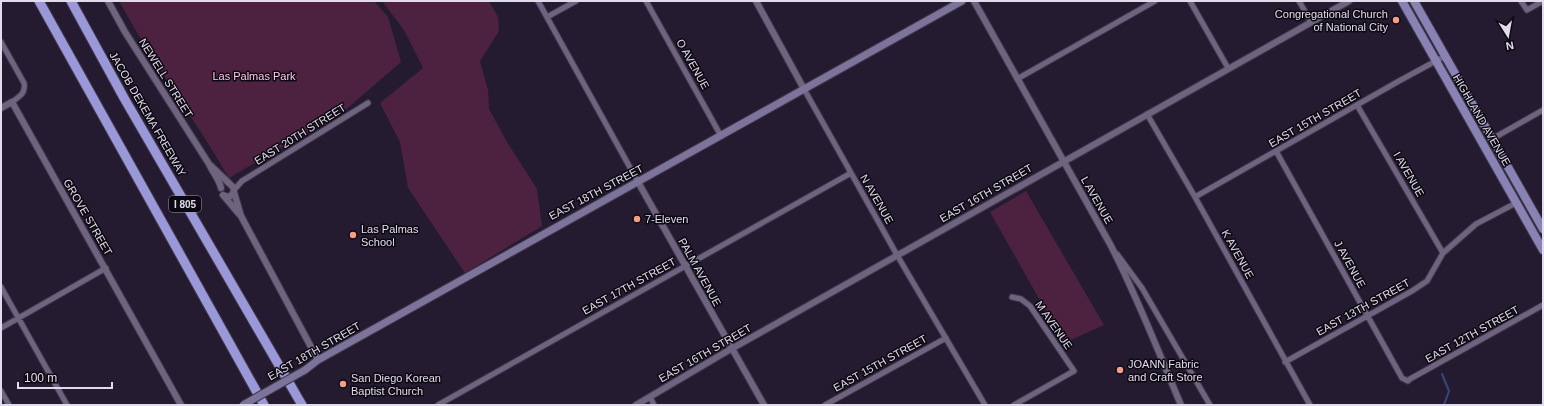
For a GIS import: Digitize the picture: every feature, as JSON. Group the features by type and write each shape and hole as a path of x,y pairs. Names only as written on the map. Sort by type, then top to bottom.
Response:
{"highway":[{"name":"I 805","path":"39,1 264,405"},
{"name":"JACOB DEKEMA FREEWAY","path":"71,1 128,105 302,405"}],"main road":[{"name":"EAST 18TH STREET","path":"243,405 305,370 318,360 558,225 721,136 962,1"},
{"name":"HIGHLAND AVENUE","path":"1402,1 1543,250"},
{"name":"HIGHLAND AVENUE","path":"1414,1 1543,229"},
{"path":"1475,131 1481,132 1486,139 1492,139"}],"street":[{"name":"NEWELL STREET","path":"108,1 125,32 209,164 213,173 219,180 221,193 241,216 318,360"},
{"name":"PALM AVENUE","path":"538,1 764,405"},
{"path":"547,17 576,1"},
{"name":"O AVENUE","path":"646,1 721,136"},
{"name":"N AVENUE","path":"756,1 897,255 984,405"},
{"name":"L AVENUE","path":"974,1 1062,161 1110,244 1142,288 1210,405"},
{"path":"1017,79 1155,1"},
{"path":"1190,1 1228,68"},
{"path":"1300,1 1311,22"},
{"name":"EAST 16TH STREET","path":"636,405 731,348 1348,1"},
{"path":"1522,1 1527,10 1543,1"},
{"path":"1,42 24,83 25,88 22,95 1,108"},
{"name":"EAST 15TH STREET","path":"1195,197 1445,56"},
{"name":"GROVE STREET","path":"12,102 106,268 181,405"},
{"name":"EAST 20TH STREET","path":"234,191 242,181 368,103"},
{"name":"I AVENUE","path":"1357,106 1443,253"},
{"path":"1492,139 1543,110"},
{"name":"K AVENUE","path":"1146,114 1195,197 1310,405"},
{"name":"J AVENUE","path":"1276,151 1402,378 1408,381 1410,379"},
{"name":"NEWELL STREET","path":"209,164 233,186 241,216"},
{"name":"EAST 17TH STREET","path":"438,405 851,173"},
{"name":"EAST 20TH STREET","path":"229,183 242,181"},
{"path":"221,188 223,184 229,183"},
{"path":"225,196 231,196 234,191"},
{"name":"EAST 13TH STREET","path":"1285,362 1367,317 1427,281 1443,253 1476,224 1516,203"},
{"path":"1110,244 1126,275 1181,405"},
{"path":"1,328 106,268"},
{"path":"1,288 67,405"},
{"name":"M AVENUE","path":"1012,297 1022,299 1030,306 1074,371 1014,405"},
{"name":"EAST 12TH STREET","path":"1410,379 1543,305"},
{"name":"EAST 15TH STREET","path":"825,405 946,338"},
{"path":"1,391 8,405"},
{"path":"650,397 654,405"}],"green space":[{"name":"Las Palmas Park","path":"119,1 374,1 388,17 401,62 343,112 229,178 145,46"},
{"path":"382,1 489,1 498,17 499,31 480,61 488,90 489,109 507,142 537,189 542,226 465,273 408,188 400,142 380,103 423,68 404,30"},
{"path":"1026,191 1104,325 1064,343 990,212"}],"waterway":[{"path":"1442,374 1449,391 1444,405"}],"place":[{"name":"Congregational Church of National City","path":"1396,20"},
{"name":"7-Eleven","path":"637,219"},
{"name":"Las Palmas School","path":"353,235"},
{"name":"JOANN Fabric and Craft Store","path":"1120,370"},
{"name":"San Diego Korean Baptist Church","path":"343,384"}]}
